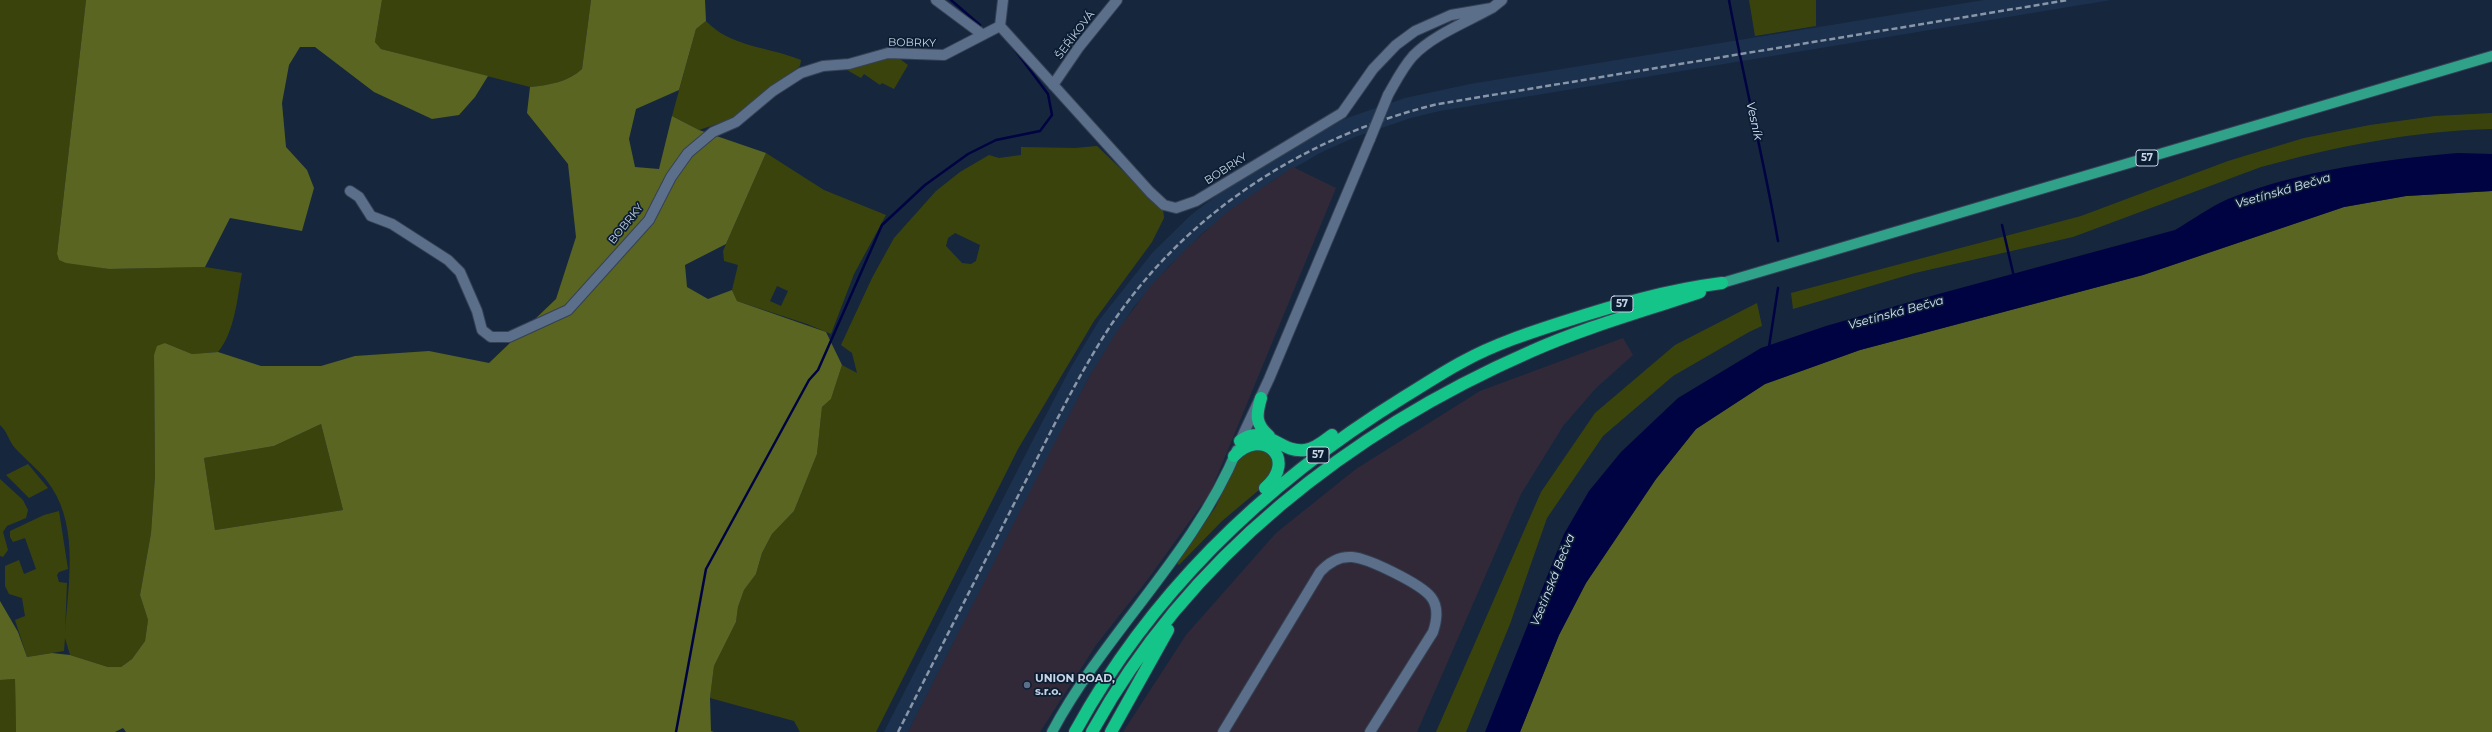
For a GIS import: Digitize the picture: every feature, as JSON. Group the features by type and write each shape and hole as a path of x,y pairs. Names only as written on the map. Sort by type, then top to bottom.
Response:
{"highway":[{"name":"57","path":"1075,732 1136,635 1170,593 1207,553 1260,503 1307,464 1376,415 1441,374 1497,345 1563,322 1675,291 1722,283"},
{"name":"57","path":"1092,732 1123,681 1181,602 1246,534 1330,466 1381,430 1449,390 1533,350 1588,328 1702,292 1722,283"},
{"path":"1249,436 1260,434 1275,440 1290,449 1310,449 1381,403 1441,374"},
{"path":"1261,398 1257,416 1258,425 1275,440"},
{"path":"1207,553 1235,514 1277,476 1279,463 1274,452 1249,436"},
{"path":"1234,456 1246,446 1249,436"},
{"path":"1111,732 1123,713 1165,635 1246,534"}],"main road":[{"name":"57","path":"1722,283 2492,56"},
{"path":"1052,732 1066,705 1100,654 1213,500 1234,456 1249,436"}],"street":[{"path":"936,0 983,35"},
{"path":"1000,26 1003,0"},
{"name":"ŠEŘÍKOVÁ","path":"1053,85 1079,47 1118,0"},
{"name":"BOBRKY","path":"1249,436 1261,398 1388,95 1402,70 1414,56 1431,42 1492,8 1502,0"},
{"name":"BOBRKY","path":"350,191 360,197 371,216 392,224 448,260 460,272 477,311 482,330 491,337 509,337 568,310 648,220 671,177 688,153 713,132 736,122 784,84 801,73 823,66 849,64 888,53 944,55 1000,26 1150,192 1164,205 1176,208 1196,201 1221,188 1281,148 1342,113 1373,69 1396,45 1415,31 1451,15 1492,8"},
{"path":"1223,732 1320,572 1328,564 1338,558 1351,556 1362,558 1422,589 1431,597 1436,608 1436,621 1433,632 1370,732"}],"shaded area":[{"path":"1984,0 2111,0 1440,111 1411,118 1355,137 1320,153 1275,179 1205,231 1168,267 1133,308 1088,379 908,732 884,732 1070,369 1100,319 1153,252 1191,215 1234,182 1311,134 1347,118 1405,98 1470,84"},
{"path":"1293,167 1336,188 1210,493 1148,579 1096,645 1040,732 908,732 1053,446 1088,379 1117,331 1152,284 1188,247 1227,212"},
{"path":"1623,338 1633,355 1596,388 1563,426 1521,494 1417,732 1123,732 1186,635 1276,533 1356,469 1480,391"}],"green space":[{"path":"0,0 86,0 57,254 59,260 109,269 205,267 242,273 232,325 224,344 218,352 192,354 165,343 154,355 155,476 151,533 140,595 148,620 145,641 132,659 121,667 108,667 70,655 65,638 64,651 27,657 15,620 25,616 22,598 9,594 5,586 5,566 19,560 24,574 36,569 25,538 13,542 10,537 10,531 44,515 59,511 68,569 59,572 57,575 59,582 67,583 65,633 70,559 66,522 60,504 48,482 15,448 5,430 0,425"},
{"path":"86,0 382,0 375,42 381,49 488,76 475,97 459,115 432,119 374,92 315,47 300,47 289,65 282,103 286,147 307,170 314,188 302,231 230,218 205,267 109,269 66,263 59,260 57,254"},
{"path":"382,0 591,0 582,69 564,80 551,84 530,87 381,49 375,42"},
{"path":"591,0 705,0 706,21 696,29 679,90 636,109 629,139 635,167 659,169 672,116 699,130 766,153 726,244 685,265 687,287 708,299 732,290 737,301 826,332 842,365 831,399 822,407 817,454 794,511 772,534 762,553 756,574 744,590 738,607 736,622 714,666 710,698 711,731 714,732 126,732 123,728 115,732 16,732 15,679 0,680 0,601 18,632 27,657 52,653 70,655 108,667 121,667 132,659 145,641 148,620 140,595 151,533 155,476 154,355 157,346 165,343 192,354 218,352 261,366 321,366 355,356 429,351 489,363 556,299 576,237 568,164 527,113 530,87 551,84 564,80 582,69","holes":["321,424 343,510 215,530 204,458 274,446"]},
{"path":"1749,0 1816,0 1816,26 1755,36"},
{"path":"706,21 716,30 738,41 801,60 800,66 732,119 699,130 672,116 696,29"},
{"path":"896,56 908,65 894,89 882,83 880,85 864,74 861,78 847,70 883,57"},
{"path":"2492,113 2492,129 2463,130 2404,136 2347,146 2290,159 2261,167 2073,237 1915,273 1793,309 1791,293 2081,216 2228,161 2304,138 2370,125 2435,116"},
{"path":"1097,146 1163,209 1164,218 1152,242 1094,321 1018,449 876,732 800,732 794,721 710,698 714,666 736,622 738,607 744,590 756,574 762,553 772,534 794,511 817,454 822,407 831,399 842,365 857,373 852,353 841,345 872,278 894,238 936,191 960,172 989,155 999,158 1021,155 1021,147 1075,148","holes":["955,233 980,245 976,261 971,264 962,263 946,246 948,238"]},
{"path":"766,153 824,190 886,215 854,274 831,334 807,324 737,301 732,290 738,265 724,261 723,251","holes":["777,286 788,291 781,306 770,301"]},
{"path":"2492,191 2492,732 1520,732 1559,635 1586,583 1656,479 1696,429 1765,384 1860,350 2143,275 2344,207 2406,196"},
{"path":"1757,303 1762,326 1673,376 1603,436 1547,518 1510,624 1466,732 1436,732 1541,492 1595,413 1675,345"},
{"path":"321,424 343,510 215,530 204,458 274,446"},
{"path":"1258,447 1270,455 1274,464 1266,484 1222,521 1179,565 1177,563 1215,508 1240,457"},
{"path":"28,464 48,488 29,498 6,475"},
{"path":"0,479 23,500 28,510 26,518 7,526 3,532 8,550 3,557 0,556"},
{"path":"15,679 16,732 0,732 0,680"}],"water":[{"name":"Vsetínská Bečva","path":"2458,153 2492,154 2492,191 2406,196 2344,207 2143,275 1860,350 1765,384 1696,429 1656,479 1586,583 1559,635 1520,732 1485,732 1564,534 1589,491 1621,452 1678,398 1761,348 1826,326 1920,299 2175,230 2221,202 2256,189 2284,181 2370,163"}],"waterway":[{"path":"951,0 980,25"},
{"name":"Vesník","path":"1729,0 1778,241"},
{"path":"676,732 706,569 809,380 818,370 882,225 925,185 968,154 996,140 1040,131 1052,115 1048,94 1006,38"},
{"path":"2002,225 2014,277"},
{"name":"Vesník","path":"1769,347 1778,288"}],"railway":[{"path":"898,732 1061,411 1096,348 1140,287 1174,249 1211,215 1252,185 1295,159 1341,136 1389,118 1438,104 2068,0"}],"place":[{"name":"UNION ROAD, s.r.o.","path":"1027,685"}]}
